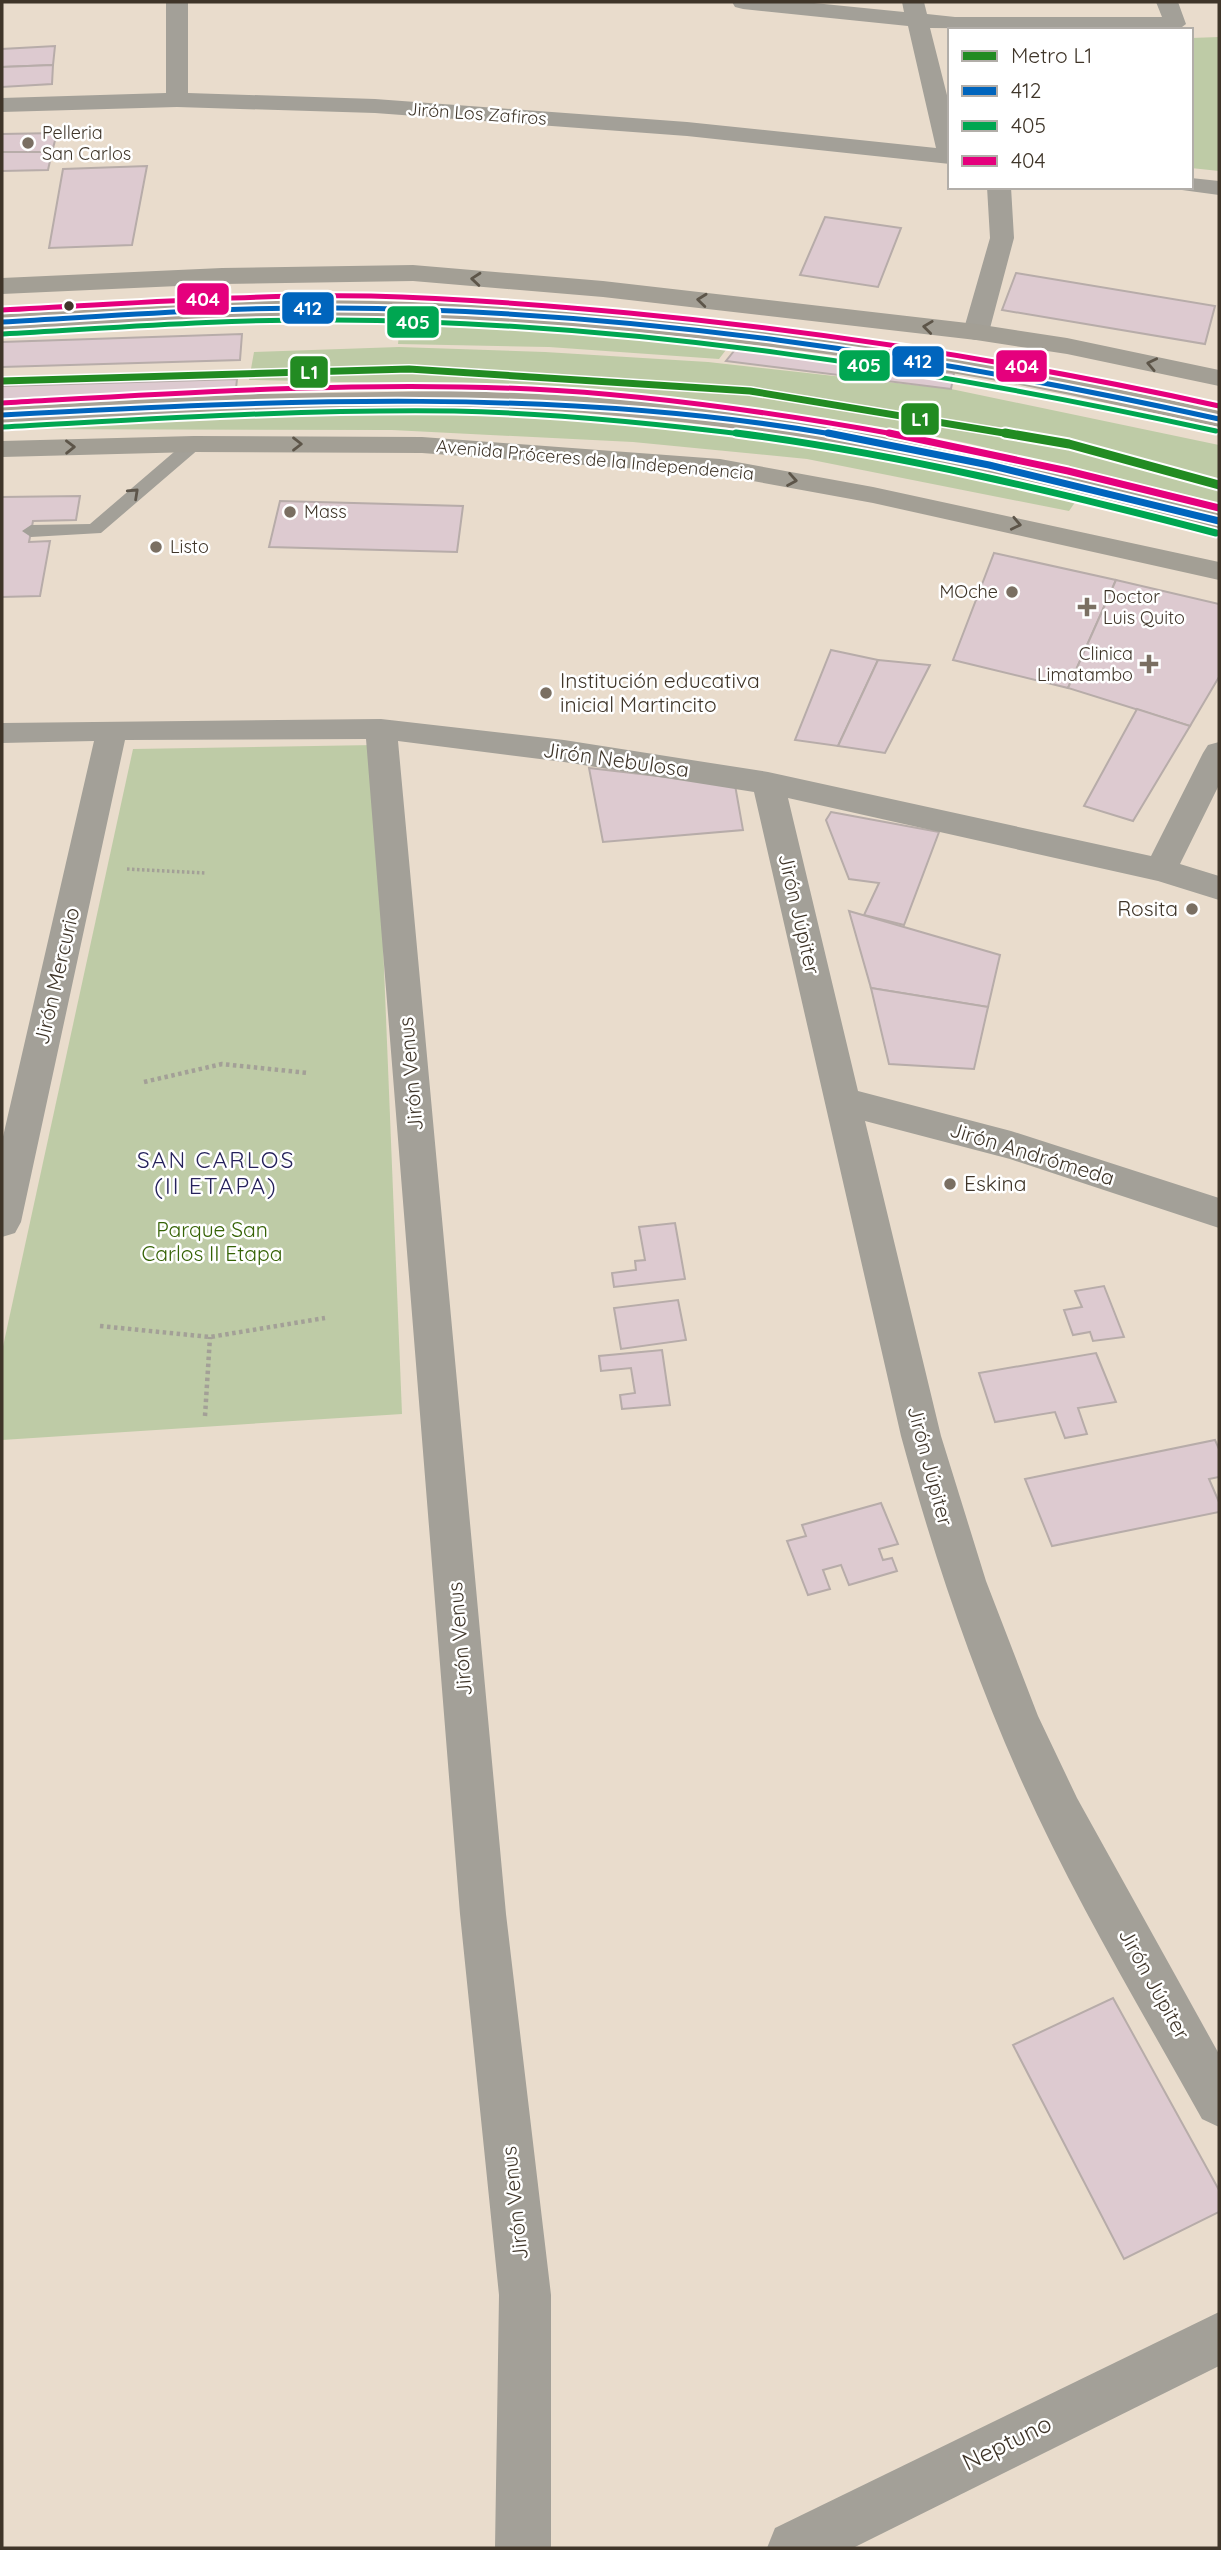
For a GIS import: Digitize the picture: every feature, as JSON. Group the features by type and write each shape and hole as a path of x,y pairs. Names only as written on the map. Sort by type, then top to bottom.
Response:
{"main road":[{"path":"2,286 209,276 413,273 616,290 976,332 1067,346 1219,378"},
{"path":"2,322 286,308 583,320 840,347 986,369 1219,419"},
{"path":"2,415 344,398 515,401 659,411 914,447 1219,522"},
{"name":"Avenida Próceres de la Independencia","path":"2,449 194,444 422,445 720,467 1047,531 1219,571"}],"street":[{"path":"177,2 177,100"},
{"path":"743,2 914,11 955,24 1175,24 1167,2"},
{"path":"914,11 948,149"},
{"name":"Jirón Los Zafiros","path":"2,105 177,100 375,106 687,129 948,157"},
{"path":"1193,185 1219,188"},
{"path":"976,332 1002,238 999,189"},
{"name":"Jirón Nebulosa","path":"2,733 381,729 564,751 768,783 1161,870 1219,888"},
{"name":"Jirón Venus","path":"381,729 483,1914 525,2295 523,2548"},
{"name":"Jirón Mercurio","path":"2,1222 113,730"},
{"path":"1161,870 1219,753"},
{"name":"Jirón Júpiter","path":"768,783 921,1436 944,1522 974,1612 1014,1711 1061,1814 1219,2102"},
{"name":"Jirón Andrómeda","path":"842,1101 1011,1145 1219,1213"},
{"name":"Neptuno","path":"821,2542 1219,2338"}],"lane":[{"path":"31,531 95,529 144,484 194,444"}],"path":[{"path":"116,869 206,873"},
{"path":"144,1082 222,1064 308,1073"},
{"path":"100,1326 210,1337 325,1318"},
{"path":"205,1416 210,1337"}],"green space":[{"path":"1219,37 1219,171 1193,168 1193,38"},
{"path":"400,325 539,328 729,346 719,359 549,347 398,344"},
{"path":"399,347 708,362 951,389 1219,445 1219,509 993,449 917,433 817,417 716,405 564,393 249,380 254,352"},
{"path":"375,410 519,415 771,432 1081,494 1069,511 807,459 633,442 392,430 2,429 2,419"},
{"name":"Parque San Carlos II Etapa","path":"375,745 402,1414 2,1440 2,1351 133,749"}],"building":[{"path":"55,46 53,65 2,67 2,49"},
{"path":"53,65 52,84 2,87 2,67"},
{"name":"Pelleria San Carlos","path":"57,133 52,152 2,152 2,134"},
{"path":"2,152 52,152 48,170 2,171"},
{"path":"147,166 132,245 49,248 63,169"},
{"path":"825,217 901,228 878,287 800,275"},
{"path":"1016,273 1215,306 1205,344 1002,310"},
{"path":"242,334 240,360 2,367 2,342"},
{"path":"738,346 954,373 951,389 726,361"},
{"path":"237,379 235,398 2,404 2,386"},
{"path":"80,496 76,520 33,521 29,542 50,541 40,596 2,597 2,497"},
{"path":"280,501 463,506 457,552 269,547"},
{"path":"994,553 1116,580 1068,688 953,660"},
{"name":"Clinica Limatambo","path":"1116,580 1219,604 1219,677 1190,726 1068,688"},
{"path":"831,650 878,660 838,746 795,740"},
{"path":"878,660 930,665 885,753 838,746"},
{"path":"1137,709 1190,726 1133,821 1084,806"},
{"path":"589,768 735,785 743,830 603,842"},
{"path":"831,812 939,832 904,925 864,915 879,883 849,879 826,820"},
{"path":"849,911 1000,955 988,1007 871,988"},
{"path":"871,988 988,1007 974,1069 889,1064"},
{"path":"675,1223 685,1279 614,1287 612,1273 636,1270 635,1261 645,1260 639,1227"},
{"path":"1104,1286 1124,1337 1093,1341 1090,1332 1073,1335 1064,1310 1082,1307 1075,1291"},
{"path":"678,1300 686,1340 621,1349 614,1308"},
{"path":"662,1350 670,1405 622,1409 620,1395 635,1393 631,1368 601,1371 599,1356"},
{"path":"1096,1353 1116,1402 1078,1408 1087,1434 1065,1438 1055,1412 995,1422 979,1373"},
{"path":"1215,1440 1219,1449 1219,1477 1209,1479 1219,1502 1219,1512 1052,1546 1025,1479"},
{"path":"881,1503 898,1544 879,1549 883,1560 892,1558 897,1571 849,1585 841,1565 823,1570 830,1589 808,1595 787,1541 806,1536 802,1525"},
{"path":"1113,1998 1219,2190 1219,2212 1124,2259 1013,2045"}],"metro line":[{"name":"L1","path":"2,381 409,369 750,391 1069,444 1219,485"}],"transit line":[{"name":"404","path":"2,310 209,299 373,296 609,311 720,322 935,351 1077,376 1219,406"},
{"name":"412","path":"2,322 292,308 413,310 570,320 863,353 1077,389 1219,419"},
{"name":"405","path":"3,334 292,320 412,322 569,332 790,355 933,376 1075,401 1216,431"},
{"name":"404","path":"2,403 380,386 531,389 607,394 762,412 916,438 1219,508"},
{"name":"412","path":"2,415 376,400 601,406 757,422 912,449 1219,521"},
{"name":"405","path":"3,427 304,412 455,411 606,419 760,437 913,462 1065,495 1216,533"}],"place":[{"name":"Pelleria San Carlos","path":"28,143"},
{"name":"Mass","path":"290,512"},
{"name":"Listo","path":"156,547"},
{"name":"MOche","path":"1012,592"},
{"name":"Doctor Luis Quito","path":"1087,607"},
{"name":"Clinica Limatambo","path":"1149,664"},
{"name":"Institución educativa inicial Martincito","path":"546,693"},
{"name":"Rosita","path":"1192,909"},
{"name":"Eskina","path":"950,1184"}],"district":[{"name":"SAN CARLOS (II ETAPA)","path":"216,1173"}]}
